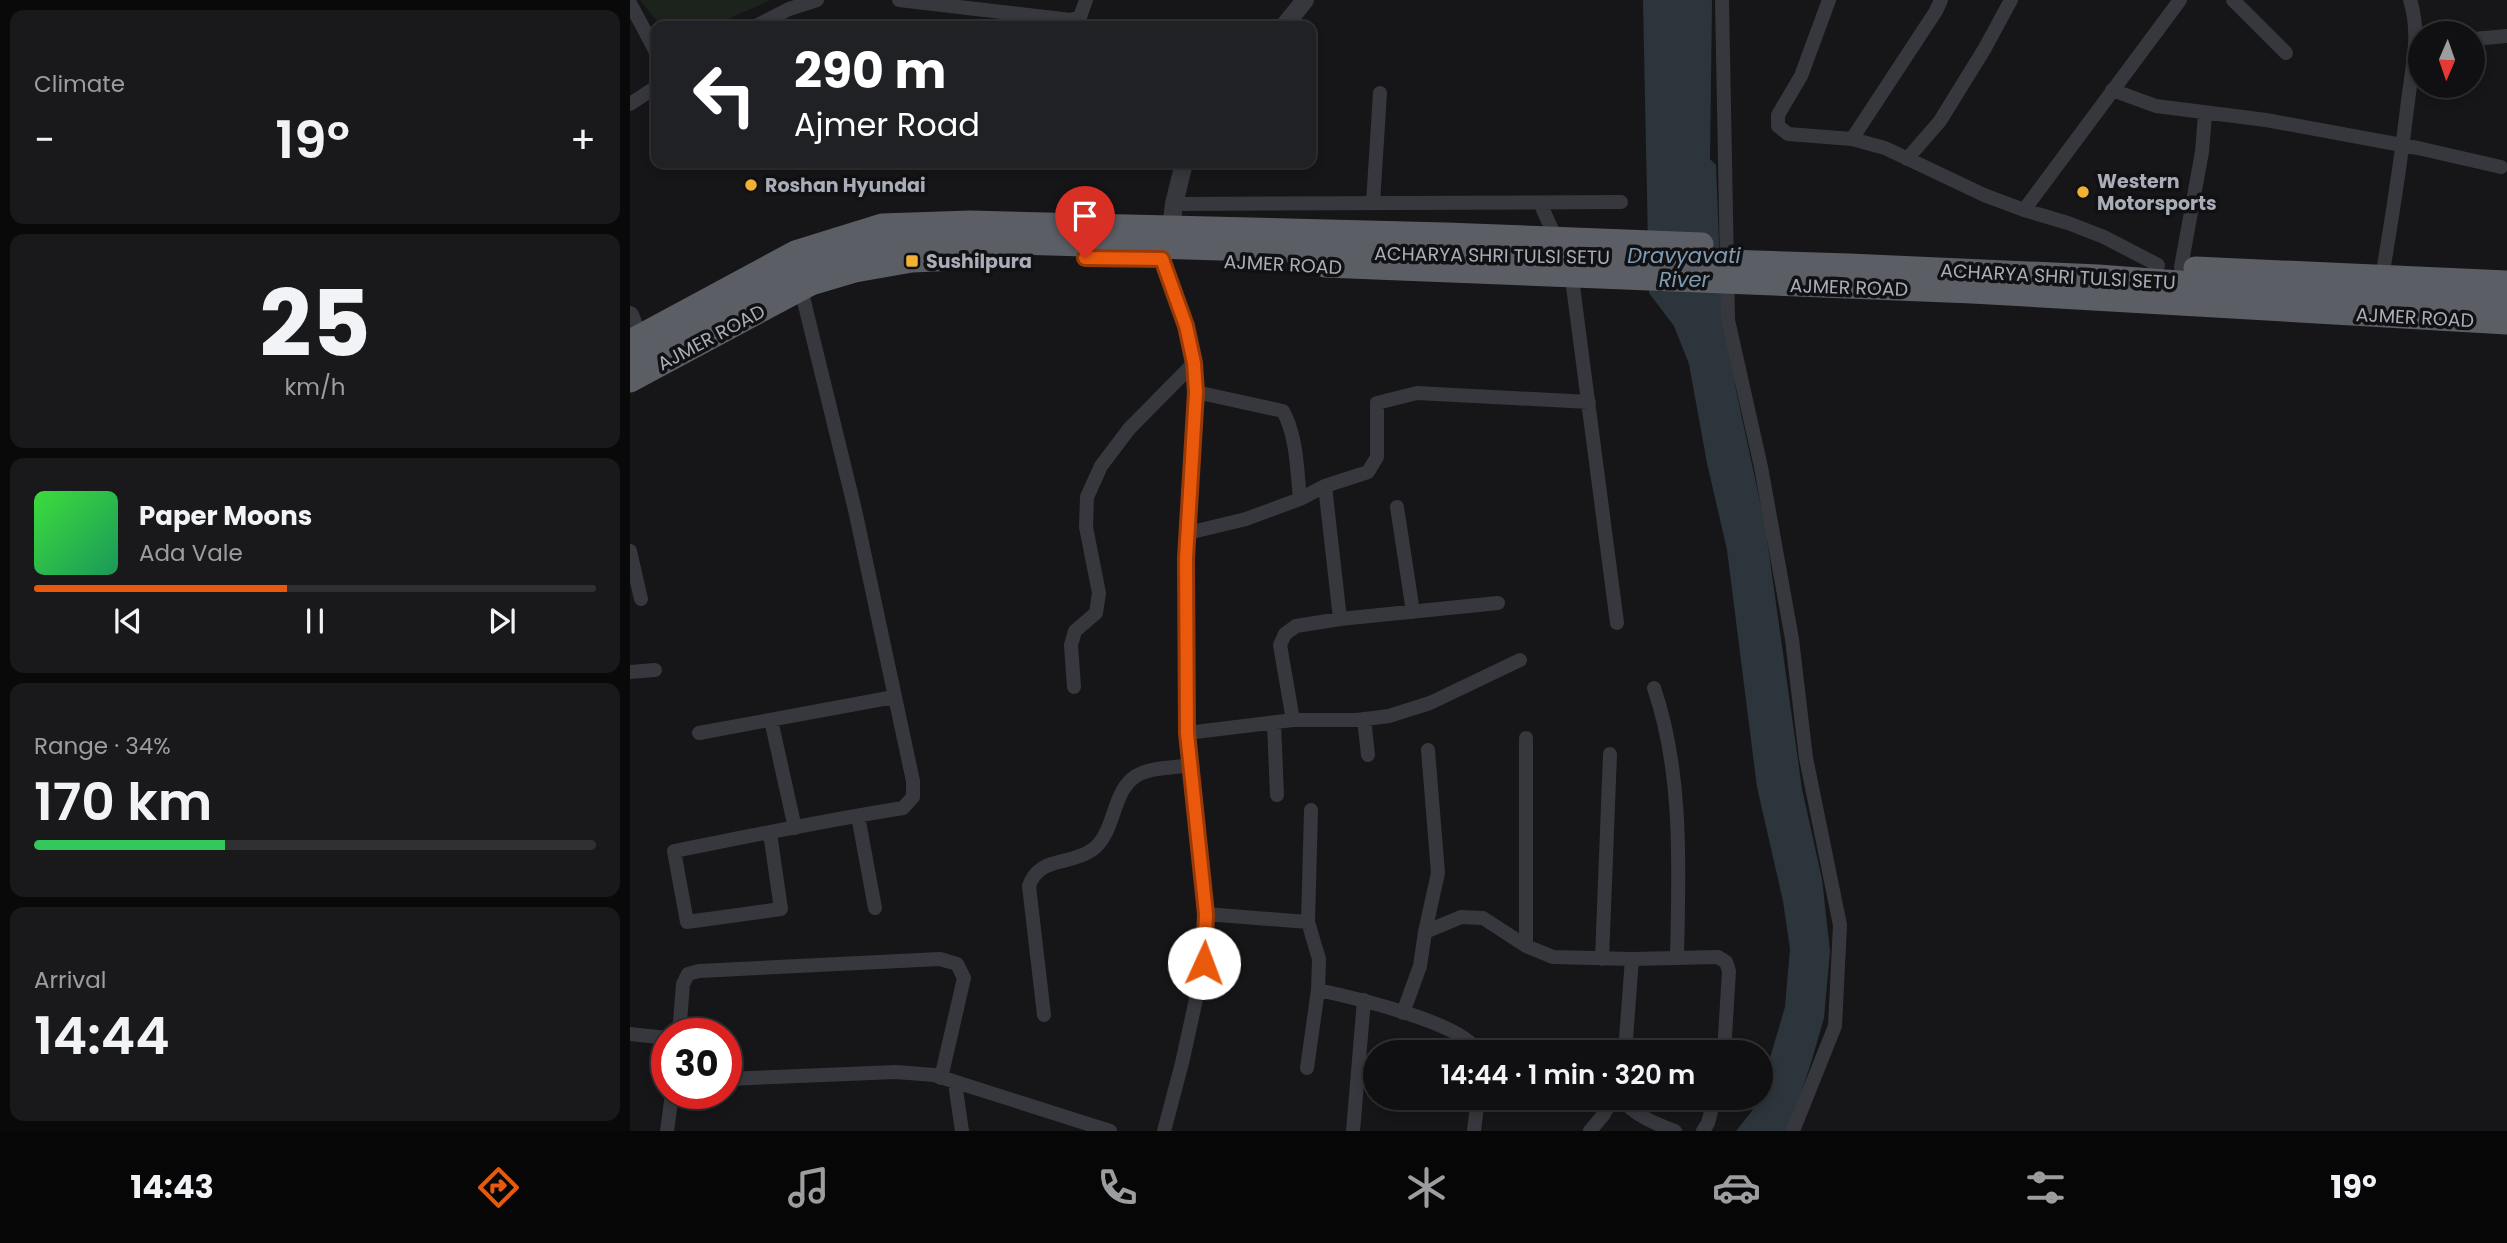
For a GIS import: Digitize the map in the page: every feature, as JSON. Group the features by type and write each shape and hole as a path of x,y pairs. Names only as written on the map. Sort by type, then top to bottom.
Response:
{"highway":[{"name":"AJMER ROAD","path":"633,331 795,252 882,225 970,222 1549,238 2507,282"},
{"name":"ACHARYA SHRI TULSI SETU","path":"641,365 805,266 849,249 911,240 1285,251 1489,253 1849,265 2098,276 2507,302"},
{"name":"AJMER ROAD","path":"630,381 641,365 811,284 855,271 912,261 981,256 1162,259 2099,298 2507,323"}],"street":[{"path":"766,21 789,9 817,0"},
{"path":"899,0 1071,20 1080,17 1086,0"},
{"path":"1288,21 1305,0"},
{"path":"1722,0 1728,320 1761,467 1792,639 1806,758 1840,925 1835,1026 1793,1131"},
{"path":"1829,0 1801,76 1778,115 1778,126 1788,134 1852,139 1885,148 1984,195 2104,237 2158,265"},
{"path":"1852,139 1937,11 1941,0"},
{"path":"1907,159 1940,121 2011,0"},
{"path":"2024,210 2180,0"},
{"path":"2233,0 2286,53"},
{"path":"2410,0 2416,21"},
{"path":"630,3 651,43"},
{"path":"2485,38 2507,36"},
{"path":"630,104 651,89"},
{"path":"2112,90 2157,106 2266,120 2403,145 2501,167"},
{"path":"1373,203 1380,93"},
{"path":"2382,277 2410,98"},
{"path":"2181,267 2202,152 2205,114"},
{"path":"1171,229 1183,168"},
{"path":"1174,204 1621,202"},
{"path":"1541,203 1572,274 1617,623"},
{"path":"1162,259 1186,326 1194,363 1196,392 1188,533 1187,733 1206,914 1204,963 1188,1040 1164,1131"},
{"path":"769,833 781,909 687,922 674,851 858,816 903,808 913,797 913,781 855,510 801,289"},
{"path":"633,331 641,365"},
{"path":"1074,687 1071,645 1075,631 1096,613 1099,593 1086,527 1087,497 1101,466 1129,429 1194,363"},
{"path":"1196,392 1283,411 1288,420 1295,450 1300,499"},
{"path":"1188,533 1246,519 1300,499 1325,486 1368,472 1377,457 1377,402 1417,393 1589,401"},
{"path":"1325,486 1340,619"},
{"path":"1397,506 1413,612"},
{"path":"630,551 641,599"},
{"path":"1293,720 1280,645 1285,634 1296,626 1498,603"},
{"path":"1187,733 1293,720 1389,716 1430,703 1520,660"},
{"path":"630,672 655,670"},
{"path":"1654,688 1663,713 1677,823 1677,957"},
{"path":"699,733 894,697"},
{"path":"1364,719 1368,755"},
{"path":"771,720 795,828"},
{"path":"1274,723 1277,795"},
{"path":"1526,738 1526,946"},
{"path":"1403,1013 1420,966 1438,873 1428,750"},
{"path":"1602,959 1610,754"},
{"path":"1044,1015 1029,886 1033,873 1045,866 1076,859 1092,850 1102,840 1124,791 1135,777 1151,771 1190,765"},
{"path":"1307,1068 1318,990 1319,959 1308,922 1311,810"},
{"path":"858,816 876,908"},
{"path":"1206,914 1308,922"},
{"path":"1425,932 1461,917 1483,918 1526,946 1553,957 1718,957 1726,962 1729,971 1725,1040"},
{"path":"680,1018 683,984 688,974 699,971 940,959 957,964 964,978 940,1078"},
{"path":"1626,1040 1632,959"},
{"path":"1318,990 1364,1000 1403,1013 1454,1031 1467,1040"},
{"path":"1353,1131 1364,1000"},
{"path":"630,1034 651,1036"},
{"path":"742,1078 895,1072 940,1078 1110,1131"},
{"path":"955,1083 962,1131"},
{"path":"667,1131 670,1109"},
{"path":"1474,1131 1476,1110"},
{"path":"1590,1131 1606,1110"},
{"path":"1632,1110 1669,1130"},
{"path":"1703,1131 1712,1110"}],"shaded area":[{"path":"640,0 771,0 723,21 657,21"}],"water":[{"name":"Dravyavati River","path":"1643,0 1712,0 1710,159 1716,165 1721,294 1736,390 1765,525 1802,789 1822,879 1830,951 1824,1018 1788,1131 1736,1131 1752,1110 1773,1110 1773,1048 1785,1007 1790,949 1783,901 1757,787 1727,550 1707,463 1689,364 1674,326 1649,293"}],"place":[{"name":"Roshan Hyundai","path":"751,185"},
{"name":"Western Motorsports","path":"2083,192"},
{"name":"Sushilpura","path":"912,261"}],"route":[{"path":"1085,258 1162,259 1186,326 1194,363 1196,392 1186,558 1187,733 1206,914 1204,963"}]}
